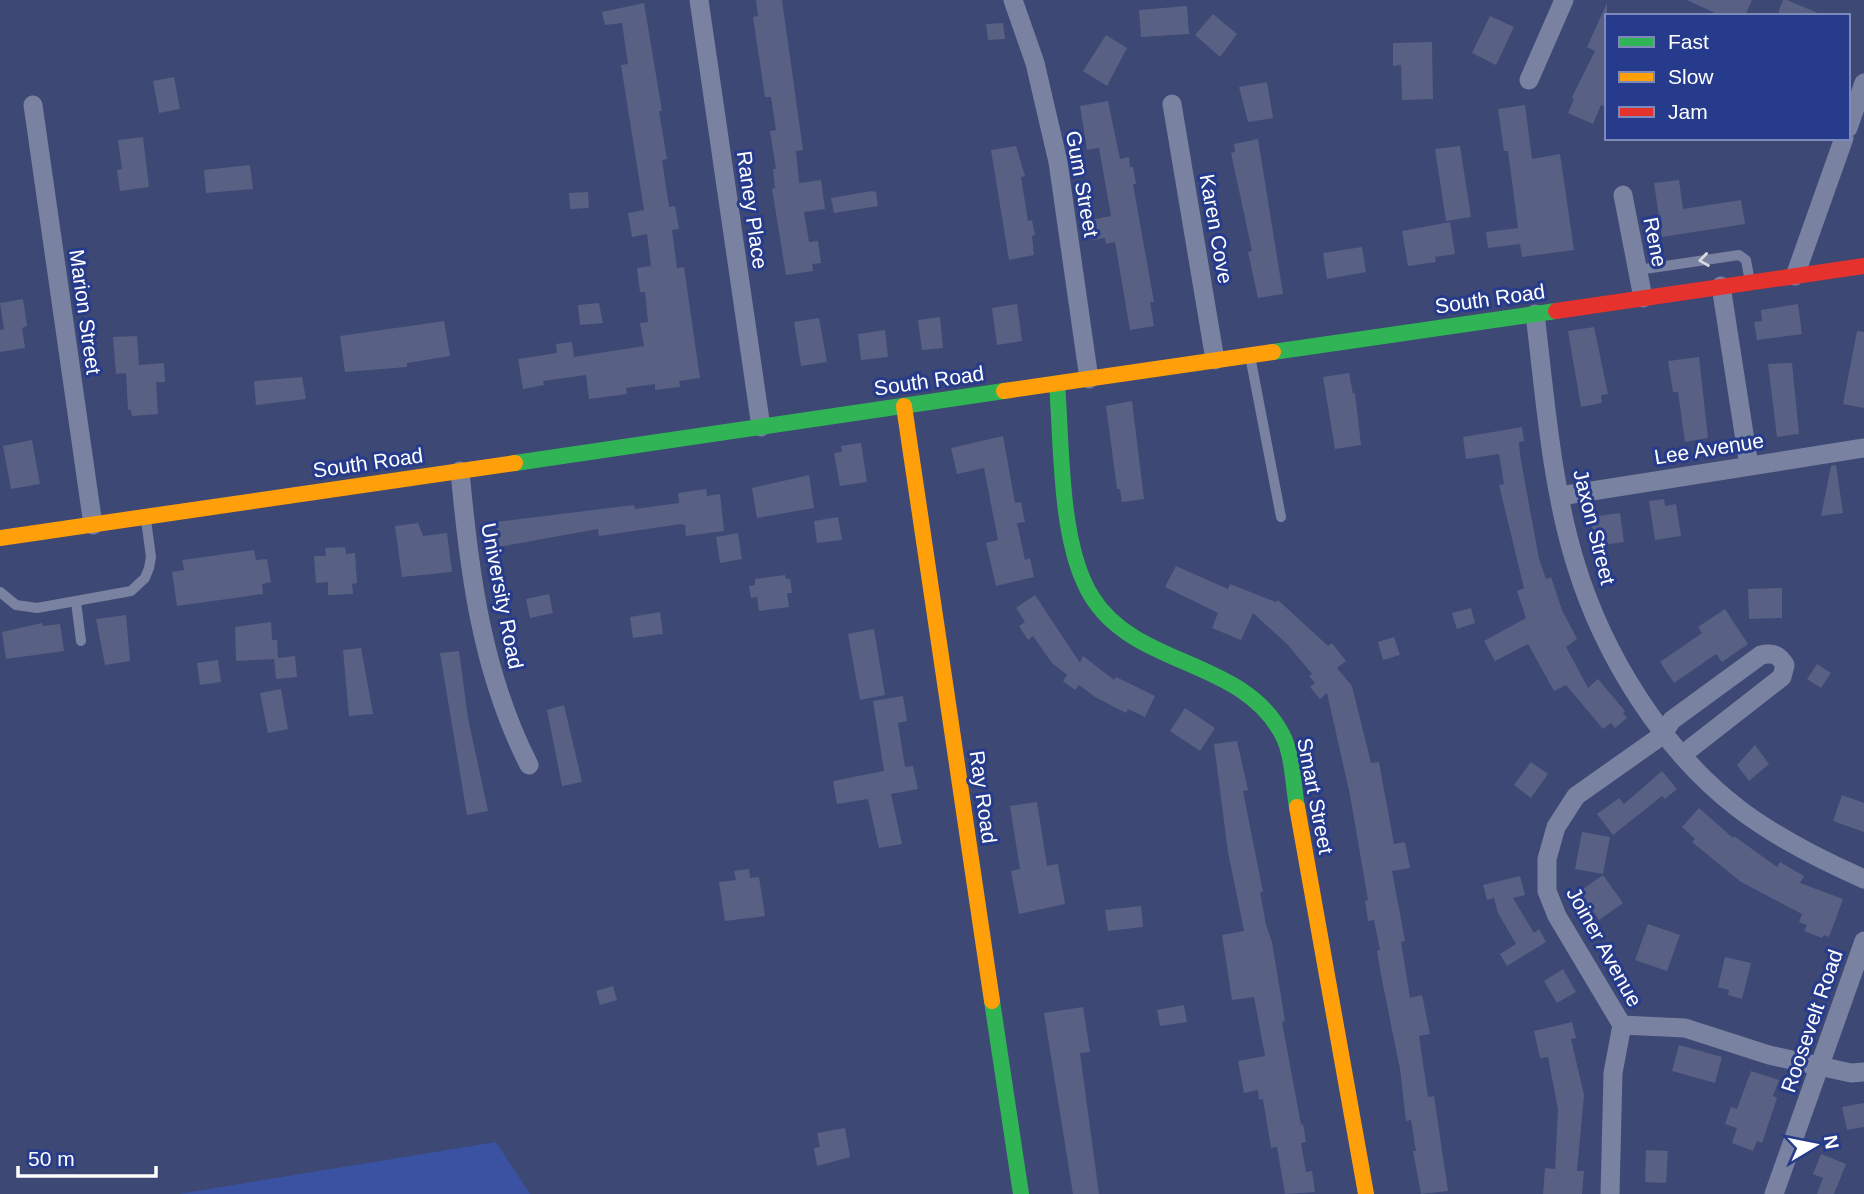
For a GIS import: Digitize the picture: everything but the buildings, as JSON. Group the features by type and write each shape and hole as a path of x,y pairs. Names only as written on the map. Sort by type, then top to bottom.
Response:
{"street":[{"name":"Raney Place","path":"699,0 761,427"},
{"name":"Gum Street","path":"1013,0 1035,63 1058,162 1089,379"},
{"path":"1528,80 1564,0"},
{"path":"1850,122 1864,83"},
{"name":"Karen Cove","path":"1172,104 1215,360"},
{"name":"Marion Street","path":"33,105 93,525"},
{"path":"1796,276 1843,140"},
{"name":"Rene","path":"1623,195 1643,298"},
{"name":"South Road","path":"0,538 1864,266"},
{"path":"1721,286 1749,466"},
{"name":"Jaxon Street","path":"1535,314 1560,496 1575,564 1615,657 1682,755 1739,809 1790,842 1864,879"},
{"name":"Smart Street","path":"1057,384 1071,547 1079,572 1091,595 1111,619 1136,638 1245,689 1275,718 1284,737 1366,1194"},
{"name":"Ray Road","path":"904,406 1020,1194"},
{"name":"Lee Avenue","path":"1560,496 1864,448"},
{"name":"University Road","path":"460,471 475,599 487,657 502,704 529,765"},
{"path":"1665,732 1672,720 1761,655 1770,653 1780,657 1785,665 1782,677 1682,755"},
{"name":"Joiner Avenue","path":"1610,1194 1613,1073 1622,1025 1558,916 1547,891 1545,875 1556,828 1565,809 1576,796 1665,732"},
{"name":"Roosevelt Road","path":"1774,1194 1864,941"},
{"path":"1622,1025 1685,1028 1769,1055 1852,1073 1864,1072"}],"lane":[{"path":"1638,270 1739,255 1746,260 1750,282"},
{"path":"1250,355 1282,517"},
{"path":"0,593 24,608 121,595 138,586 145,578 151,557 146,517"},
{"path":"76,602 81,641"}],"shaded area":[{"path":"496,1142 530,1194 178,1194"}],"traffic: fast":[{"path":"1273,352 1556,311"},
{"path":"1057,384 1068,523 1081,575 1092,597 1111,620 1135,638 1216,676 1242,691 1264,709 1286,742 1297,807"},
{"path":"515,463 1004,391"},
{"path":"992,1001 1021,1194"}],"traffic: slow":[{"path":"1004,391 1273,352"},
{"path":"904,406 992,1001"},
{"path":"0,538 515,463"},
{"path":"1297,807 1366,1194"}],"traffic: jam":[{"path":"1556,311 1864,266"}]}
